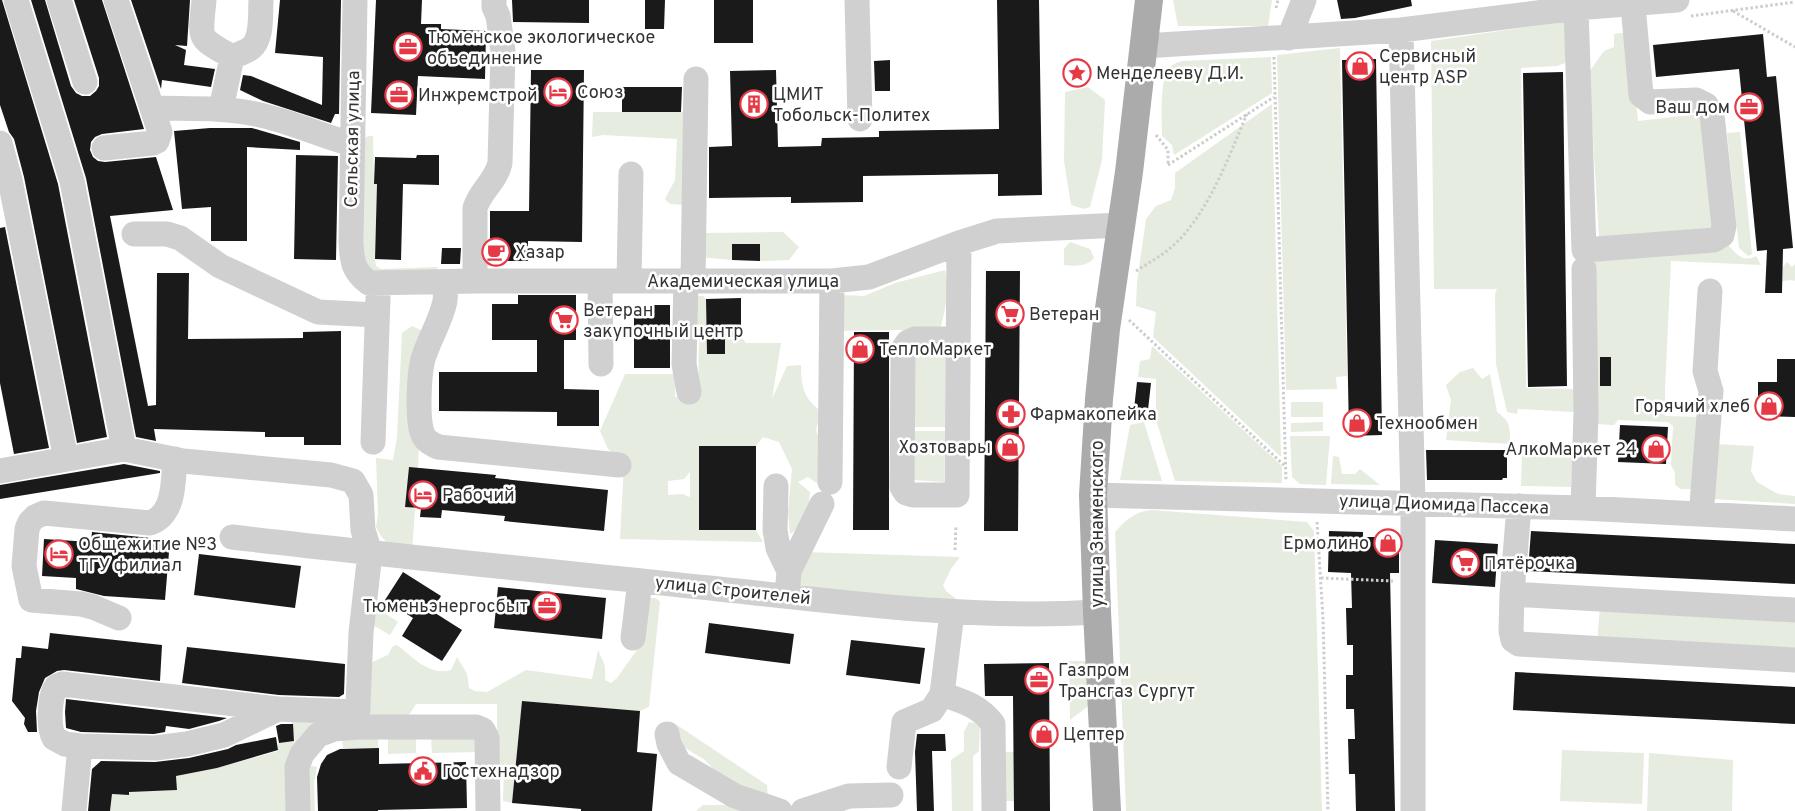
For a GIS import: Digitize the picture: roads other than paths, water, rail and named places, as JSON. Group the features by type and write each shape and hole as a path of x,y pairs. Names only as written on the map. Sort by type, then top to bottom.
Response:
{"main road":[{"name":"улица Знаменского","path":"1107,811 1097,612 1094,495 1099,399 1106,329 1129,172 1150,0"}],"street":[{"path":"16,0 72,181 124,449"},
{"path":"59,0 85,82"},
{"path":"104,148 153,143 157,141 160,132 116,0"},
{"path":"204,0 201,34 205,41 232,57"},
{"path":"232,57 251,48 256,43 259,36 261,0"},
{"name":"Сельская улица","path":"355,0 351,144 352,260 369,280"},
{"path":"475,281 475,208 478,198 498,172 500,163 503,51 494,0"},
{"path":"857,0 860,119"},
{"path":"1282,45 1304,0"},
{"path":"1144,46 1282,45 1576,8 1633,5 1677,0"},
{"path":"1576,8 1584,250 1714,240 1722,234 1724,226 1712,115 1706,105 1696,100 1650,102 1641,95 1633,5"},
{"path":"1401,30 1413,503 1413,811"},
{"path":"221,109 232,57"},
{"path":"689,392 684,364 690,281 696,79"},
{"path":"152,108 221,109 253,114 279,120 351,144"},
{"path":"0,143 12,190 66,459"},
{"path":"629,281 631,174"},
{"name":"Академическая улица","path":"369,280 445,282 832,282 869,278 959,242 997,232 1121,226"},
{"path":"134,234 167,234 180,238 220,266 318,312 377,315"},
{"path":"958,339 915,339 908,342 903,349 902,487 906,493 913,495 957,495 959,242"},
{"path":"1583,508 1586,412 1584,268"},
{"path":"369,280 377,315 373,442"},
{"path":"600,281 601,364"},
{"path":"445,282 445,299 442,311 424,358 421,372 420,422 422,433 428,442 438,447 619,465"},
{"path":"787,596 789,570 826,493 832,282"},
{"path":"1700,514 1711,391 1706,370 1710,291"},
{"path":"1,465 66,459 124,449 176,459 332,475 353,481 361,495 363,530 370,553 361,633 358,719"},
{"path":"119,618 81,604 31,600 24,566 27,529 35,517 44,513 150,523 160,520 171,499 176,459"},
{"path":"776,486 775,530 778,548 789,570"},
{"name":"улица Диомида Пассека","path":"1094,495 1583,508 1795,520"},
{"path":"1519,506 1511,631 1513,640 1519,644 1795,660"},
{"name":"улица Строителей","path":"232,537 952,613 1054,615 1097,612"},
{"path":"633,638 640,581"},
{"path":"1512,594 1795,610"},
{"path":"899,767 904,722 932,710 942,694 952,613"},
{"path":"278,709 224,735 187,744 155,748 65,744 54,738 51,734 52,694 57,686 62,684 278,709 358,719 476,727 483,730 487,738 488,811"},
{"path":"942,694 985,712 993,724 994,811"},
{"path":"298,811 297,767 302,754 318,735 358,719"},
{"path":"667,734 669,744 679,763 734,796 780,811"},
{"path":"74,811 80,746"},
{"path":"803,811 849,796 891,795"}],"place":[{"name":"Тюменское экологическое объединение","path":"408,47"},
{"name":"Сервисный центр ASP","path":"1360,66"},
{"name":"Менделееву Д.И.","path":"1077,73"},
{"name":"Союз","path":"558,92"},
{"name":"Инжремстрой","path":"399,95"},
{"name":"ЦМИТ Тобольск-Политех","path":"754,104"},
{"name":"Ваш дом","path":"1749,107"},
{"name":"Хазар","path":"496,252"},
{"name":"Ветеран","path":"1010,314"},
{"name":"Ветеран закупочный центр","path":"564,320"},
{"name":"ТеплоМаркет","path":"860,349"},
{"name":"Горячий хлеб","path":"1769,406"},
{"name":"Фармакопейка","path":"1011,414"},
{"name":"Технообмен","path":"1357,423"},
{"name":"Хозтовары","path":"1010,447"},
{"name":"АлкоМаркет 24","path":"1656,449"},
{"name":"Рабочий","path":"423,495"},
{"name":"Ермолино","path":"1388,543"},
{"name":"Общежитие №3 ТГУ филиал","path":"59,554"},
{"name":"Пятёрочка","path":"1465,563"},
{"name":"Тюменьэнергосбыт","path":"547,606"},
{"name":"Газпром Трансгаз Сургут","path":"1039,680"},
{"name":"Цептер","path":"1044,734"},
{"name":"Гостехнадзор","path":"423,771"}]}
